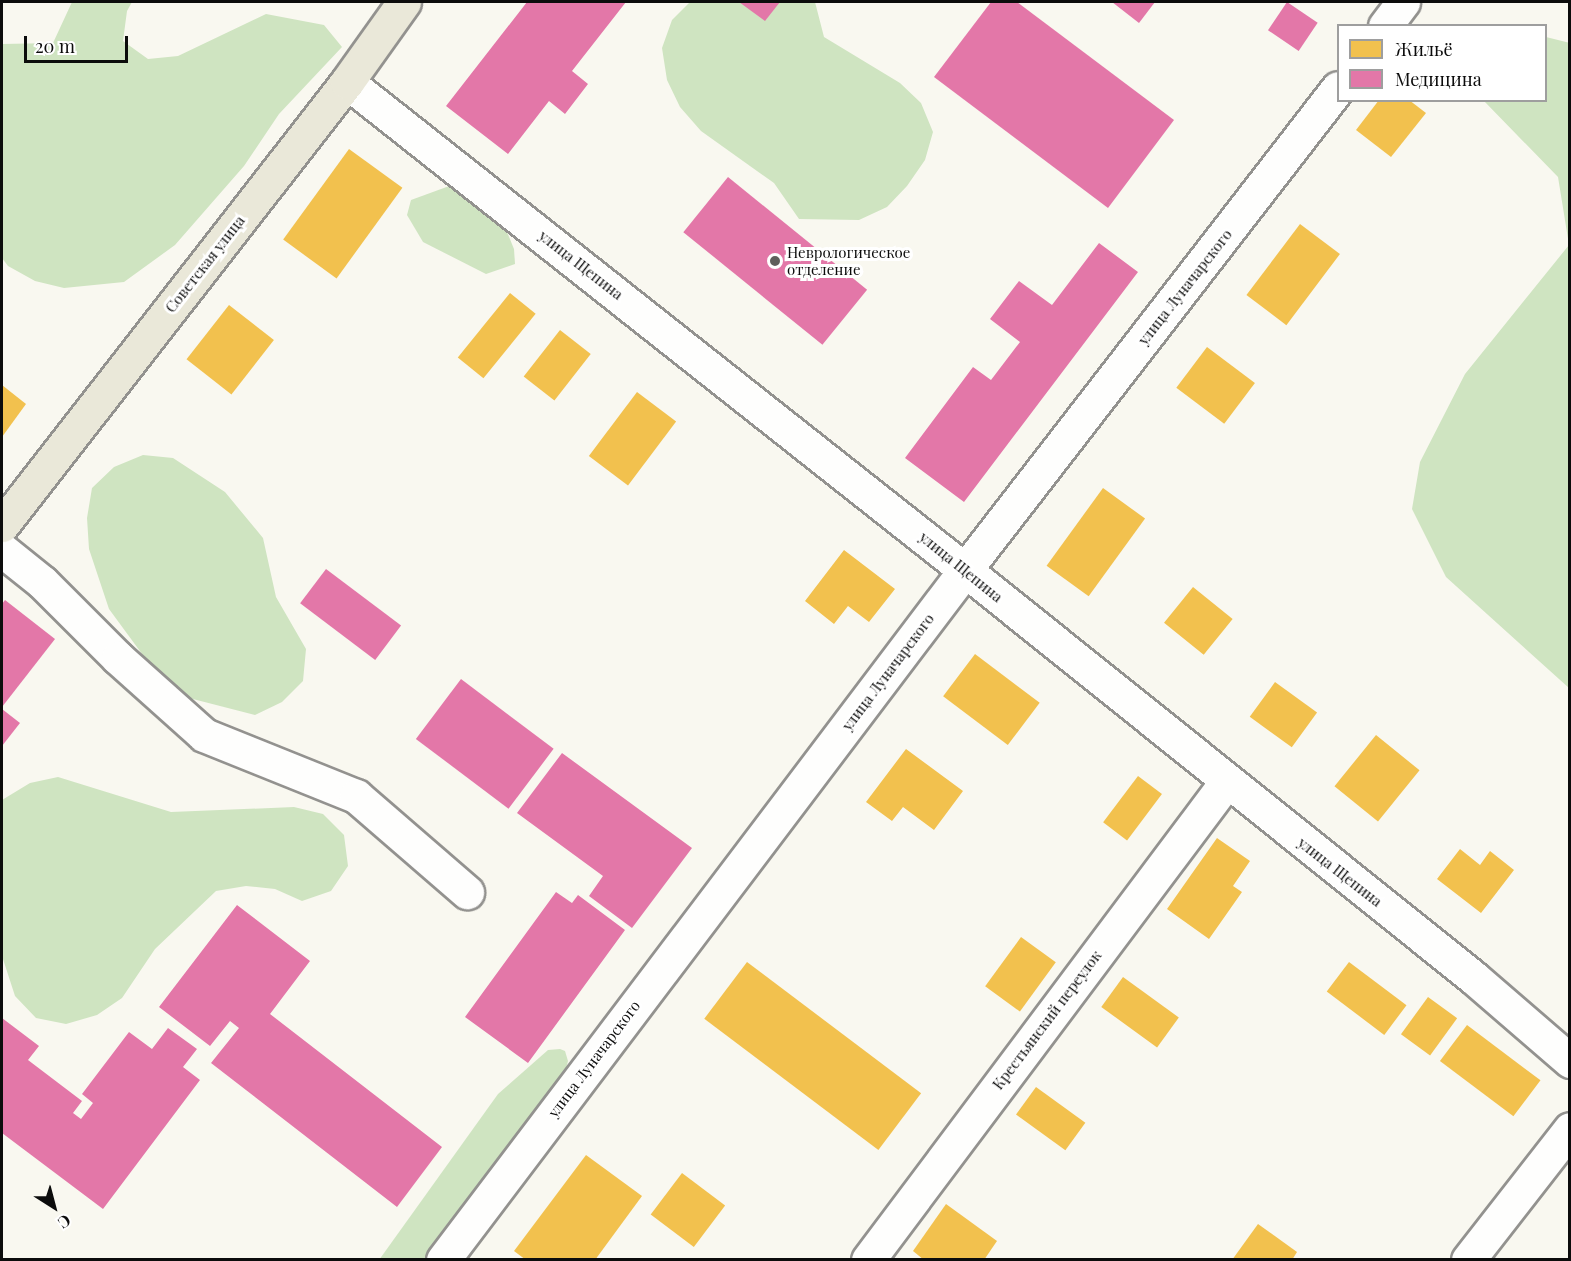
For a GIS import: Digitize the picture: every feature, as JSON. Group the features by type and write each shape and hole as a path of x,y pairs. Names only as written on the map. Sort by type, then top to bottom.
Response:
{"main road":[{"name":"Советская улица","path":"2,525 347,82 404,2"}],"street":[{"path":"1386,24 1403,2"},
{"name":"улица Щепина","path":"347,82 965,570 1474,978 1569,1061"},
{"name":"улица Луначарского","path":"442,1260 965,570 1337,89"},
{"path":"2,550 42,582 118,658 204,735 356,796 467,892"},
{"name":"Крестьянский переулок","path":"868,1260 1227,781"},
{"path":"1468,1260 1569,1129"}],"green space":[{"path":"72,2 132,2 127,11 123,41 148,59 178,56 266,14 324,25 342,47 279,114 244,166 175,245 124,282 64,288 35,281 8,266 2,258 2,44 53,43"},
{"path":"690,2 815,2 824,37 900,83 921,103 933,132 925,160 907,186 887,207 859,220 799,219 774,183 701,131 680,107 667,80 662,48 672,20"},
{"path":"1547,37 1570,43 1569,688 1446,577 1412,509 1420,462 1465,374 1569,245 1558,177 1485,102 1547,102"},
{"path":"452,185 505,227 514,249 515,264 486,274 423,242 407,215 411,200"},
{"path":"143,455 173,458 225,492 263,538 276,597 306,649 303,681 282,702 255,715 189,698 145,658 109,609 89,549 87,518 92,488 114,467"},
{"path":"58,777 171,812 294,807 323,814 344,835 348,866 331,891 302,901 275,889 246,886 216,891 155,949 122,998 97,1015 66,1024 36,1018 15,996 2,956 2,800 30,783"},
{"path":"548,1050 565,1051 568,1061 563,1081 551,1100 427,1259 379,1260 498,1094"}],"building: Жильё":[{"path":"1377,102 1412,102 1426,113 1391,157 1356,130"},
{"path":"349,149 402,188 337,278 283,240"},
{"path":"1300,224 1340,254 1286,325 1246,295"},
{"path":"510,293 536,314 483,378 458,358"},
{"path":"229,305 274,340 231,394 187,359"},
{"path":"560,330 591,354 554,401 524,376"},
{"path":"1207,347 1255,383 1224,424 1176,388"},
{"path":"2,385 26,404 2,437"},
{"path":"637,392 676,421 628,485 589,456"},
{"path":"1103,488 1145,519 1089,596 1047,566"},
{"path":"844,550 895,589 869,622 848,606 834,624 805,601"},
{"path":"1193,587 1233,619 1204,655 1164,623"},
{"path":"975,654 1040,703 1008,745 943,696"},
{"path":"1275,682 1317,713 1292,747 1250,717"},
{"path":"1376,735 1420,770 1378,822 1334,786"},
{"path":"906,749 963,791 934,830 903,807 892,821 866,802"},
{"path":"1138,776 1162,794 1127,840 1103,822"},
{"path":"1217,838 1250,861 1233,886 1242,892 1209,939 1167,909"},
{"path":"1460,849 1480,865 1490,851 1514,870 1481,913 1437,879"},
{"path":"1021,937 1056,962 1020,1012 985,986"},
{"path":"747,962 921,1093 878,1150 704,1019"},
{"path":"1349,962 1407,1005 1384,1035 1327,992"},
{"path":"1123,977 1179,1018 1157,1047 1101,1007"},
{"path":"1428,997 1457,1018 1430,1055 1401,1034"},
{"path":"1467,1025 1540,1080 1513,1116 1440,1061"},
{"path":"1036,1087 1085,1123 1065,1150 1016,1115"},
{"path":"586,1155 642,1196 595,1260 526,1260 514,1251"},
{"path":"682,1173 725,1205 694,1247 651,1215"},
{"path":"946,1204 997,1241 984,1260 924,1260 913,1251"},
{"path":"1258,1224 1297,1252 1292,1260 1232,1260"}],"building: Медицина":[{"path":"527,2 626,2 572,71 588,84 565,114 549,101 508,154 446,106"},
{"path":"739,2 780,2 765,21"},
{"path":"991,2 1017,2 1174,120 1108,208 934,77"},
{"path":"1112,2 1155,2 1139,23"},
{"path":"1287,2 1318,23 1299,51 1268,30"},
{"name":"Неврологическое отделение","path":"728,177 867,290 822,345 683,232"},
{"path":"1099,243 1138,272 964,502 905,458 973,367 991,380 1020,342 990,319 1019,281 1052,305"},
{"path":"326,569 401,626 375,660 300,603"},
{"path":"5,600 55,639 2,707 2,604"},
{"path":"461,679 554,749 509,809 416,739"},
{"path":"2,709 20,723 2,746"},
{"path":"562,753 692,848 632,928 589,896 603,876 517,813"},
{"path":"556,892 572,903 578,895 625,930 528,1063 465,1017"},
{"path":"237,905 310,961 270,1014 442,1147 397,1207 211,1063 239,1028 230,1021 210,1046 159,1007"},
{"path":"2,1018 39,1046 28,1060 82,1101 73,1113 81,1119 93,1103 82,1094 129,1032 152,1049 168,1028 197,1049 183,1067 200,1080 103,1209 2,1133"}],"place":[{"name":"Неврологическое отделение","path":"775,261"}]}
